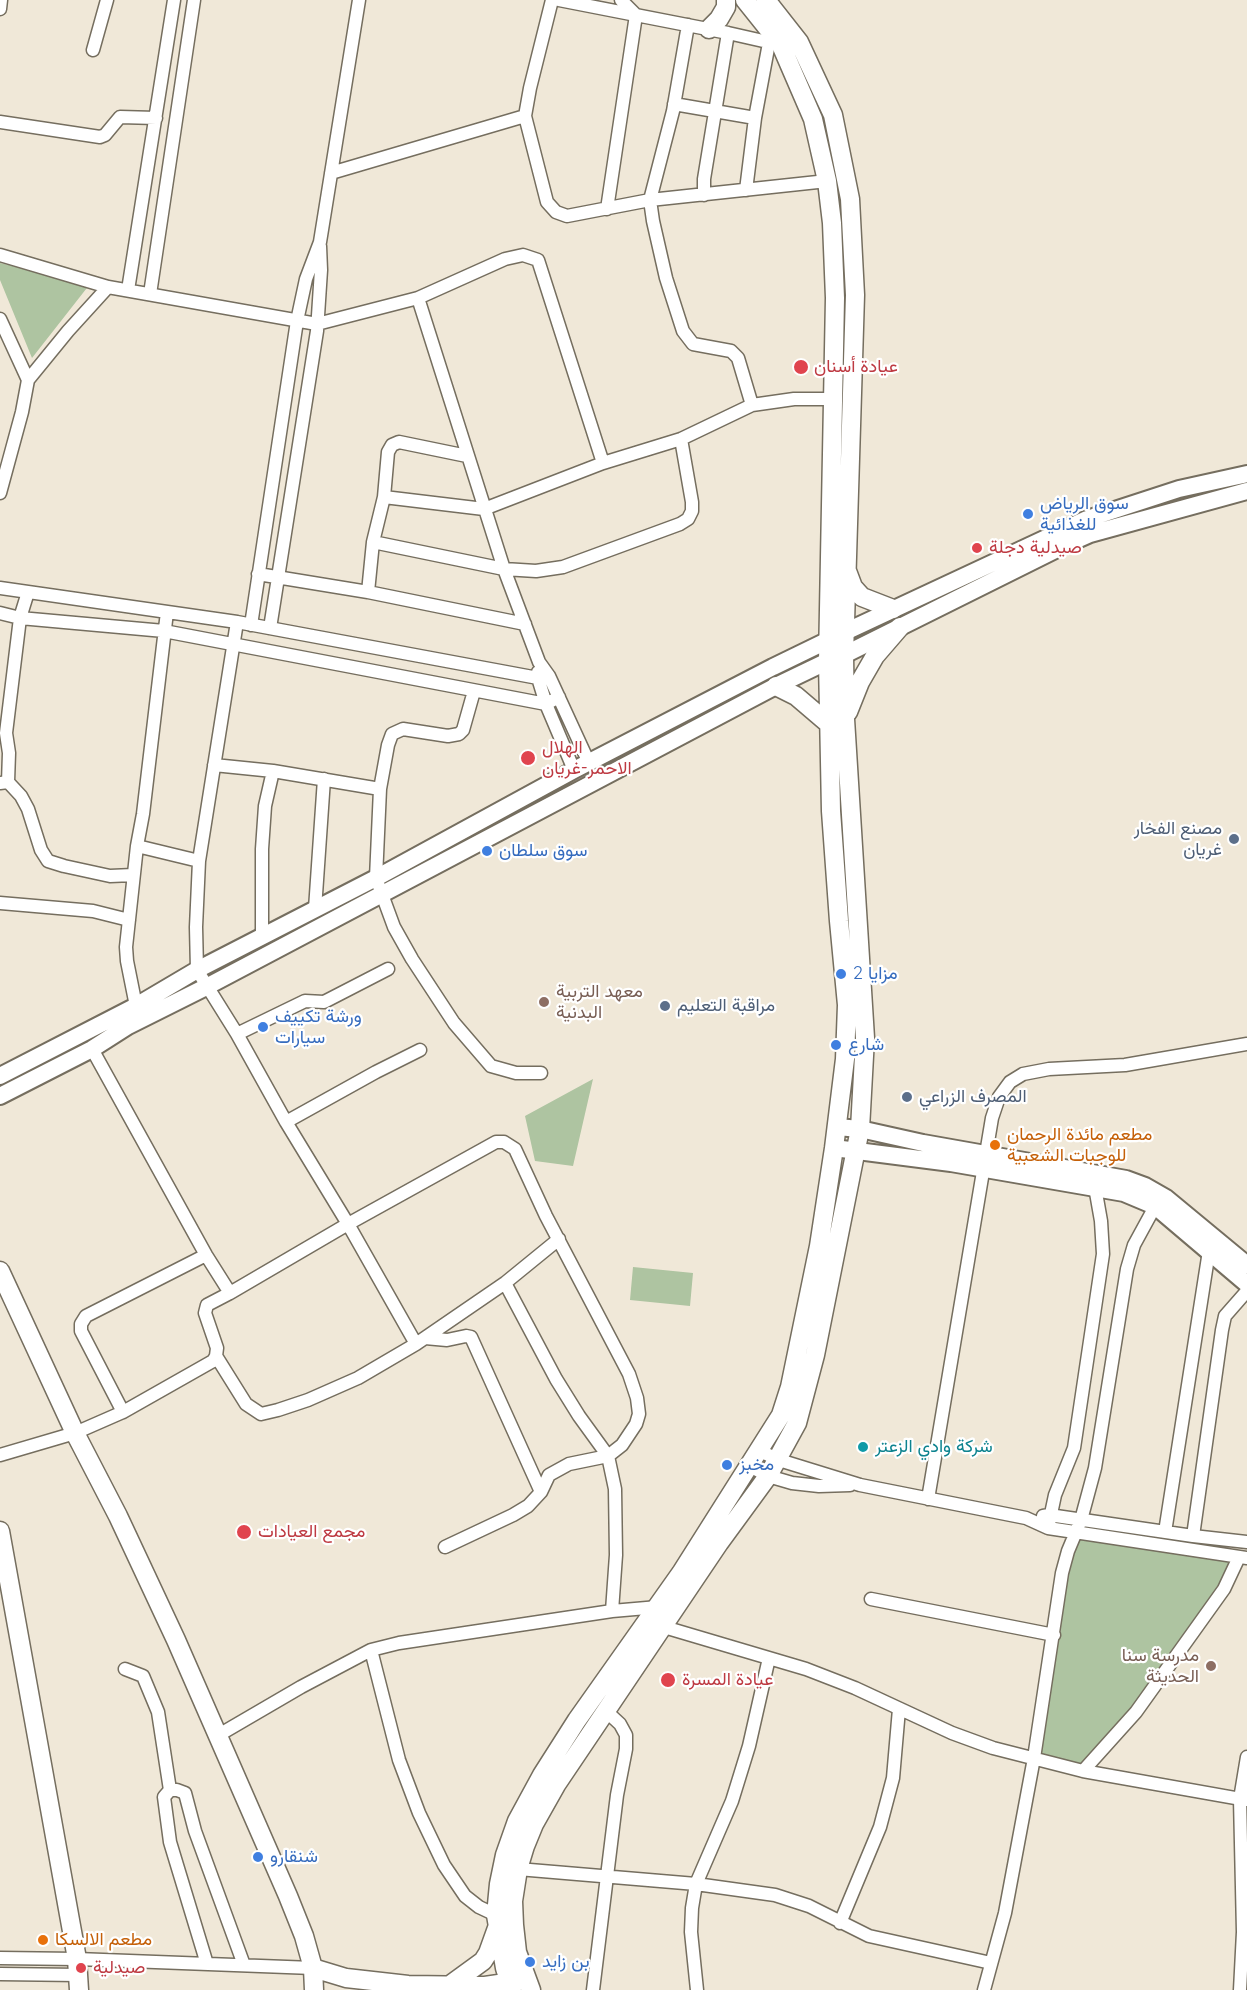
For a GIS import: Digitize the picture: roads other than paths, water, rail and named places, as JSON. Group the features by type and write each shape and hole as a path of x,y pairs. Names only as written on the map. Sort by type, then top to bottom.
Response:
{"main road":[{"path":"709,29 719,19 726,7 726,0"},
{"path":"745,0 776,44 813,119 827,181 836,298 828,640 836,658"},
{"path":"458,1986 488,1953 497,1921 499,1884 505,1855 517,1821 542,1775 577,1720 681,1573 781,1415 790,1388 819,1246 845,1059 848,920 837,722 836,658 844,632 855,295 850,199 833,116 800,42 766,0"},
{"path":"0,1076 124,1020 208,986 582,767 844,632 893,609 1179,489 1247,474"},
{"path":"0,1096 92,1049 136,1006 197,970 315,909 379,886 776,686 1063,546 1089,527 1247,490"},
{"path":"847,571 853,587 862,597 893,609"},
{"path":"837,722 876,656 900,627"},
{"path":"776,686 837,722"},
{"path":"517,1979 518,1952 513,1901 518,1869 534,1824 556,1785 719,1543 779,1460 797,1423 815,1355 860,1129 865,1038 862,983 848,920"},
{"path":"837,1127 860,1129 986,1162 1158,1201 1185,1212 1247,1264"},
{"path":"834,1148 986,1162 1126,1179 1145,1186 1209,1251 1247,1284"},
{"path":"0,1271 75,1433 118,1516 171,1630 288,1896 304,1936 313,1968 314,1990"},
{"path":"0,1531 78,1974"},
{"path":"497,1921 517,1979"},
{"path":"313,1968 334,1975 408,1985 485,1986 517,1979"},
{"path":"341,1990 359,1979"}],"street":[{"path":"0,9 1,0"},
{"path":"93,50 107,0"},
{"path":"128,290 174,0"},
{"path":"150,294 195,0"},
{"path":"270,628 317,324 321,270 320,242 359,0"},
{"path":"552,0 525,116 547,202 556,212 567,216 650,200 827,181"},
{"path":"559,0 776,44 755,118 746,190"},
{"path":"621,0 636,15"},
{"path":"607,209 636,15"},
{"path":"688,25 674,104 650,200 666,278 683,331 693,344 731,351 738,358 752,405"},
{"path":"704,195 704,179 728,33"},
{"path":"674,104 755,118"},
{"path":"331,173 525,116"},
{"path":"0,122 100,137 105,135 120,117 156,118"},
{"path":"251,625 297,321 306,279 320,242"},
{"path":"0,255 108,287 317,324 418,298 505,259 523,255 538,260 603,463"},
{"path":"0,493 3,469 22,412 28,380 108,287"},
{"path":"418,298 504,569 539,662 546,704 582,767"},
{"path":"0,319 28,380"},
{"path":"384,497 484,508 603,463 681,439 752,405 794,399 832,399"},
{"path":"373,542 504,569 536,571 563,567 688,519 692,511 692,502 681,439"},
{"path":"368,592 373,542 384,497 388,452 392,445 399,442 467,456"},
{"path":"258,574 368,592 525,624"},
{"path":"0,588 237,622 543,677 559,697 582,767"},
{"path":"28,592 20,618 6,732 9,753 4,783 21,796 28,809 41,850 48,861 64,867 110,876 133,875"},
{"path":"136,1006 127,961 129,920 167,612"},
{"path":"0,613 20,618 164,631 546,704 559,697"},
{"path":"237,622 198,861 197,970 237,1034 285,1122 421,1341"},
{"path":"474,691 463,730 459,734 448,736 403,729 393,734 388,745 380,789 379,886 394,927 412,959 454,1023 491,1066 516,1073 541,1073"},
{"path":"214,765 273,771 380,789"},
{"path":"262,937 262,849 265,806 273,771"},
{"path":"315,909 324,779"},
{"path":"137,846 198,861"},
{"path":"0,903 93,911 129,920"},
{"path":"237,1034 305,1001 324,1002 388,969"},
{"path":"927,1499 992,1118 999,1097 1010,1082 1023,1074 1049,1069 1125,1065 1247,1044"},
{"path":"92,1049 206,1255 230,1293"},
{"path":"285,1122 420,1050"},
{"path":"0,1455 75,1433 123,1412 213,1361 217,1348 205,1313 207,1305 496,1142 504,1142 515,1149 546,1216 629,1374 637,1398 639,1414 636,1424 622,1445 608,1456 569,1464 549,1475 541,1492 528,1506 445,1547"},
{"path":"1048,1528 1055,1495 1074,1448 1103,1254 1101,1221 1095,1187"},
{"path":"984,1990 1005,1913 1034,1758 1062,1573 1068,1551 1081,1521 1095,1468 1127,1269 1134,1245 1158,1201"},
{"path":"216,1356 246,1404 261,1414 308,1400 358,1378 421,1341 504,1283 559,1239"},
{"path":"1165,1532 1209,1251"},
{"path":"123,1412 81,1331 81,1324 86,1316 206,1255"},
{"path":"504,1283 556,1379 608,1456 615,1489 616,1555 612,1611"},
{"path":"1193,1536 1225,1316 1247,1291"},
{"path":"421,1341 447,1341 466,1336 471,1337 541,1492"},
{"path":"753,1457 779,1460 860,1485 1026,1518 1048,1528 1243,1558 1136,1712 1083,1771"},
{"path":"753,1457 768,1476 792,1483 819,1486 860,1485"},
{"path":"1026,1518 1049,1515 1247,1542"},
{"path":"871,1599 1054,1635"},
{"path":"217,1737 301,1687 371,1650 399,1643 612,1611 658,1607"},
{"path":"664,1627 769,1658 855,1688 993,1748 1083,1771 1244,1800"},
{"path":"371,1650 399,1760 424,1823 444,1865 465,1896 497,1921"},
{"path":"697,1990 691,1932 696,1884 732,1801 769,1658"},
{"path":"125,1669 143,1676 158,1712 170,1790 164,1797 170,1842 207,1964"},
{"path":"840,1923 880,1827 893,1778 899,1709"},
{"path":"593,1990 617,1795 626,1749 626,1735 620,1724 606,1711"},
{"path":"1240,1990 1245,1932 1244,1800 1247,1757"},
{"path":"170,1790 185,1793 195,1831 244,1965"},
{"path":"518,1869 696,1884 775,1895 809,1906 869,1936 991,1963"},
{"path":"0,1958 78,1974"},
{"path":"0,1974 78,1974 207,1964 313,1968"}],"place":[{"name":"عيادة أسنان","path":"801,367"},
{"name":"سوق الرياض للغذائية","path":"1028,514"},
{"name":"صيدلية دجلة","path":"977,548"},
{"name":"الهلال الاحمر-غريان","path":"528,758"},
{"name":"مصنع الفخار غريان","path":"1234,839"},
{"name":"سوق سلطان","path":"487,851"},
{"name":"مزايا 2","path":"841,974"},
{"name":"معهد التربية البدنية","path":"544,1002"},
{"name":"مراقبة التعليم","path":"665,1006"},
{"name":"ورشة تكييف سيارات","path":"263,1027"},
{"name":"شارع","path":"836,1045"},
{"name":"المصرف الزراعي","path":"907,1097"},
{"name":"مطعم مائدة الرحمان للوجبات الشعبية","path":"995,1145"},
{"name":"شركة وادي الزعتر","path":"863,1447"},
{"name":"مخبز","path":"727,1465"},
{"name":"مجمع العيادات","path":"244,1532"},
{"name":"مدرسة سنا الحديثة","path":"1211,1666"},
{"name":"عيادة المسرة","path":"668,1680"},
{"name":"شنقارو","path":"258,1857"},
{"name":"مطعم الالسكا","path":"43,1940"},
{"name":"بن زايد","path":"530,1962"},
{"name":"صيدلية","path":"81,1968"}]}
